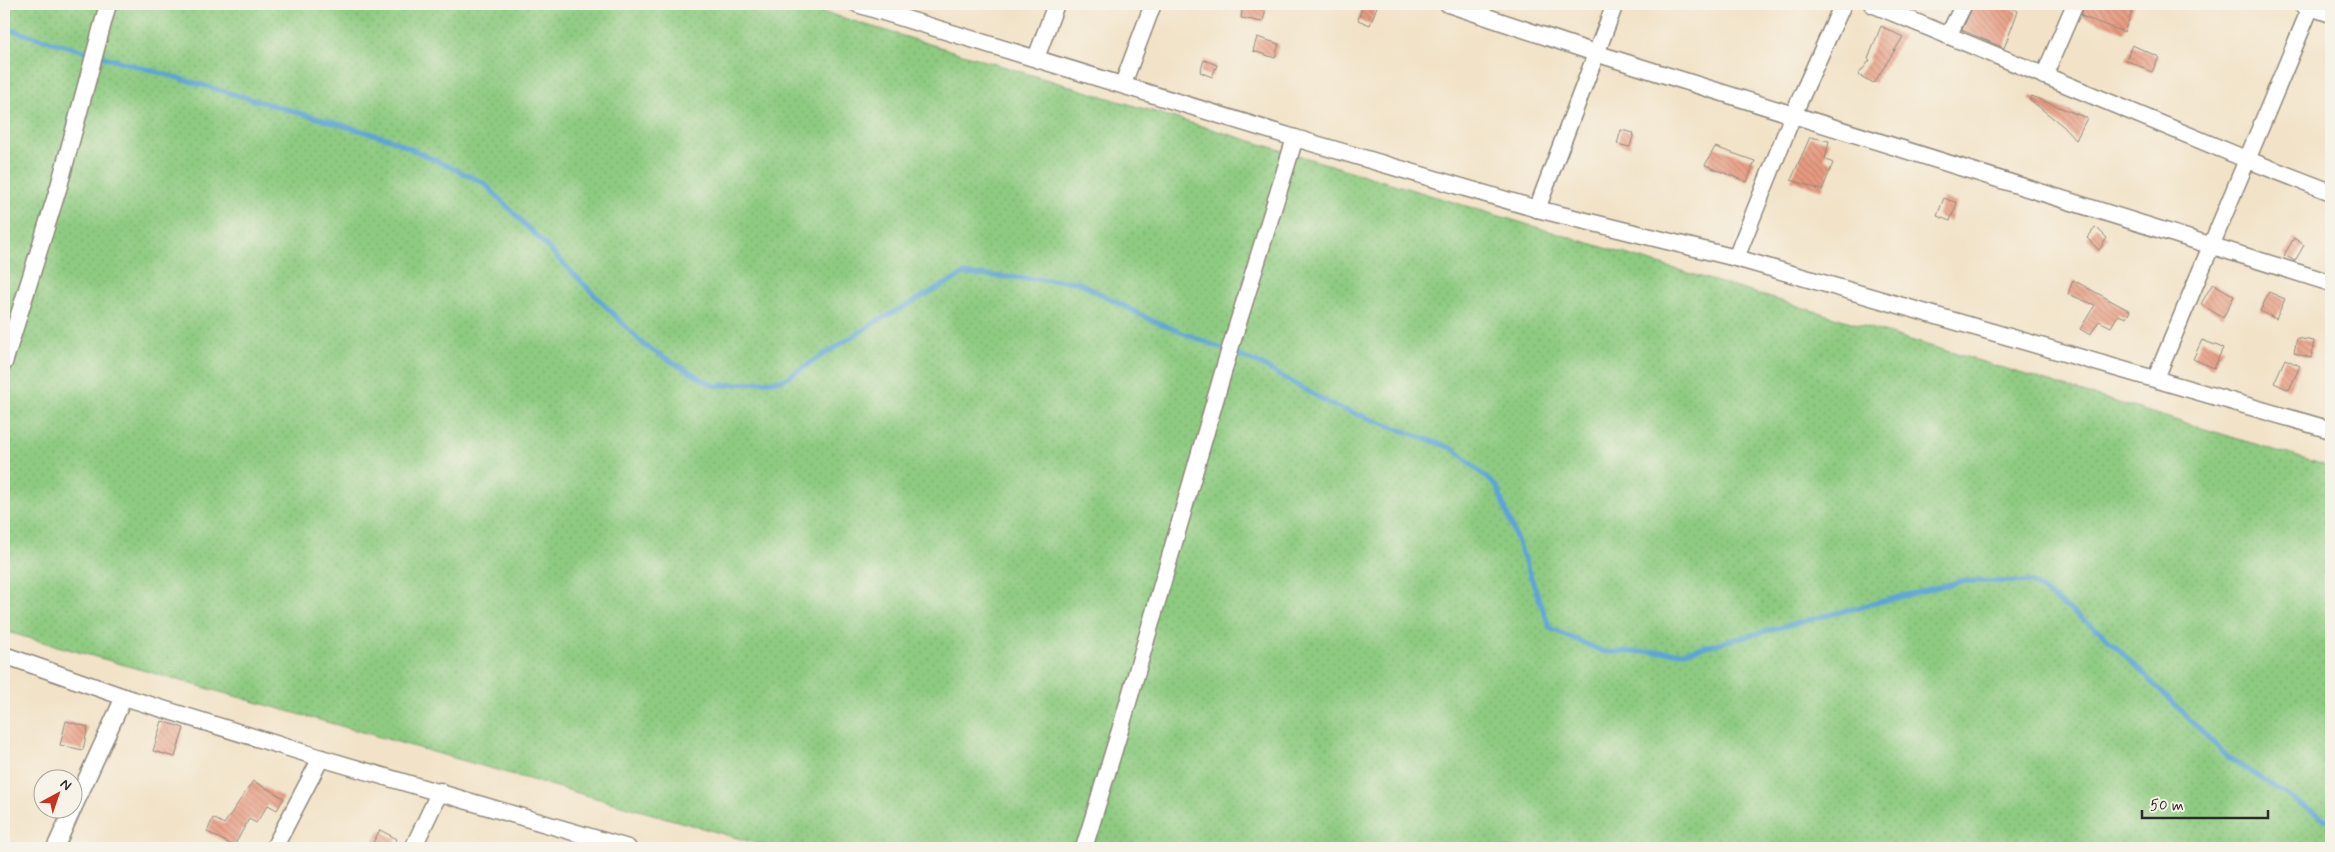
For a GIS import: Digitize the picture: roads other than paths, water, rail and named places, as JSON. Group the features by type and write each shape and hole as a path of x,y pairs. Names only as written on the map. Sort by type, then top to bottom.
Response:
{"street":[{"path":"4,364 59,186 108,4"},
{"path":"856,4 1295,138 1537,209 1736,258 2331,430"},
{"path":"1036,58 1056,4"},
{"path":"1123,84 1153,4"},
{"path":"1448,4 1595,53 2331,283"},
{"path":"1537,209 1615,4"},
{"path":"1736,258 1793,115 1843,4"},
{"path":"1872,4 2248,160 2331,192"},
{"path":"1948,36 1964,4"},
{"path":"2044,76 2075,4"},
{"path":"2156,378 2248,160 2308,5 2331,14"},
{"path":"1084,848 1121,727 1226,362 1295,138"},
{"path":"4,655 124,697 321,758 440,791 628,848"},
{"path":"55,848 124,697"},
{"path":"274,848 321,758"},
{"path":"413,848 440,791"}],"waterway":[{"path":"4,28 390,139 484,183 645,346 714,386 783,380 876,322 964,274 1078,282 1151,320 1260,364 1332,405 1454,449 1497,487 1550,628 1604,652 1685,652 1961,581 2031,582 2103,634 2229,758 2324,819 2331,820"}]}
